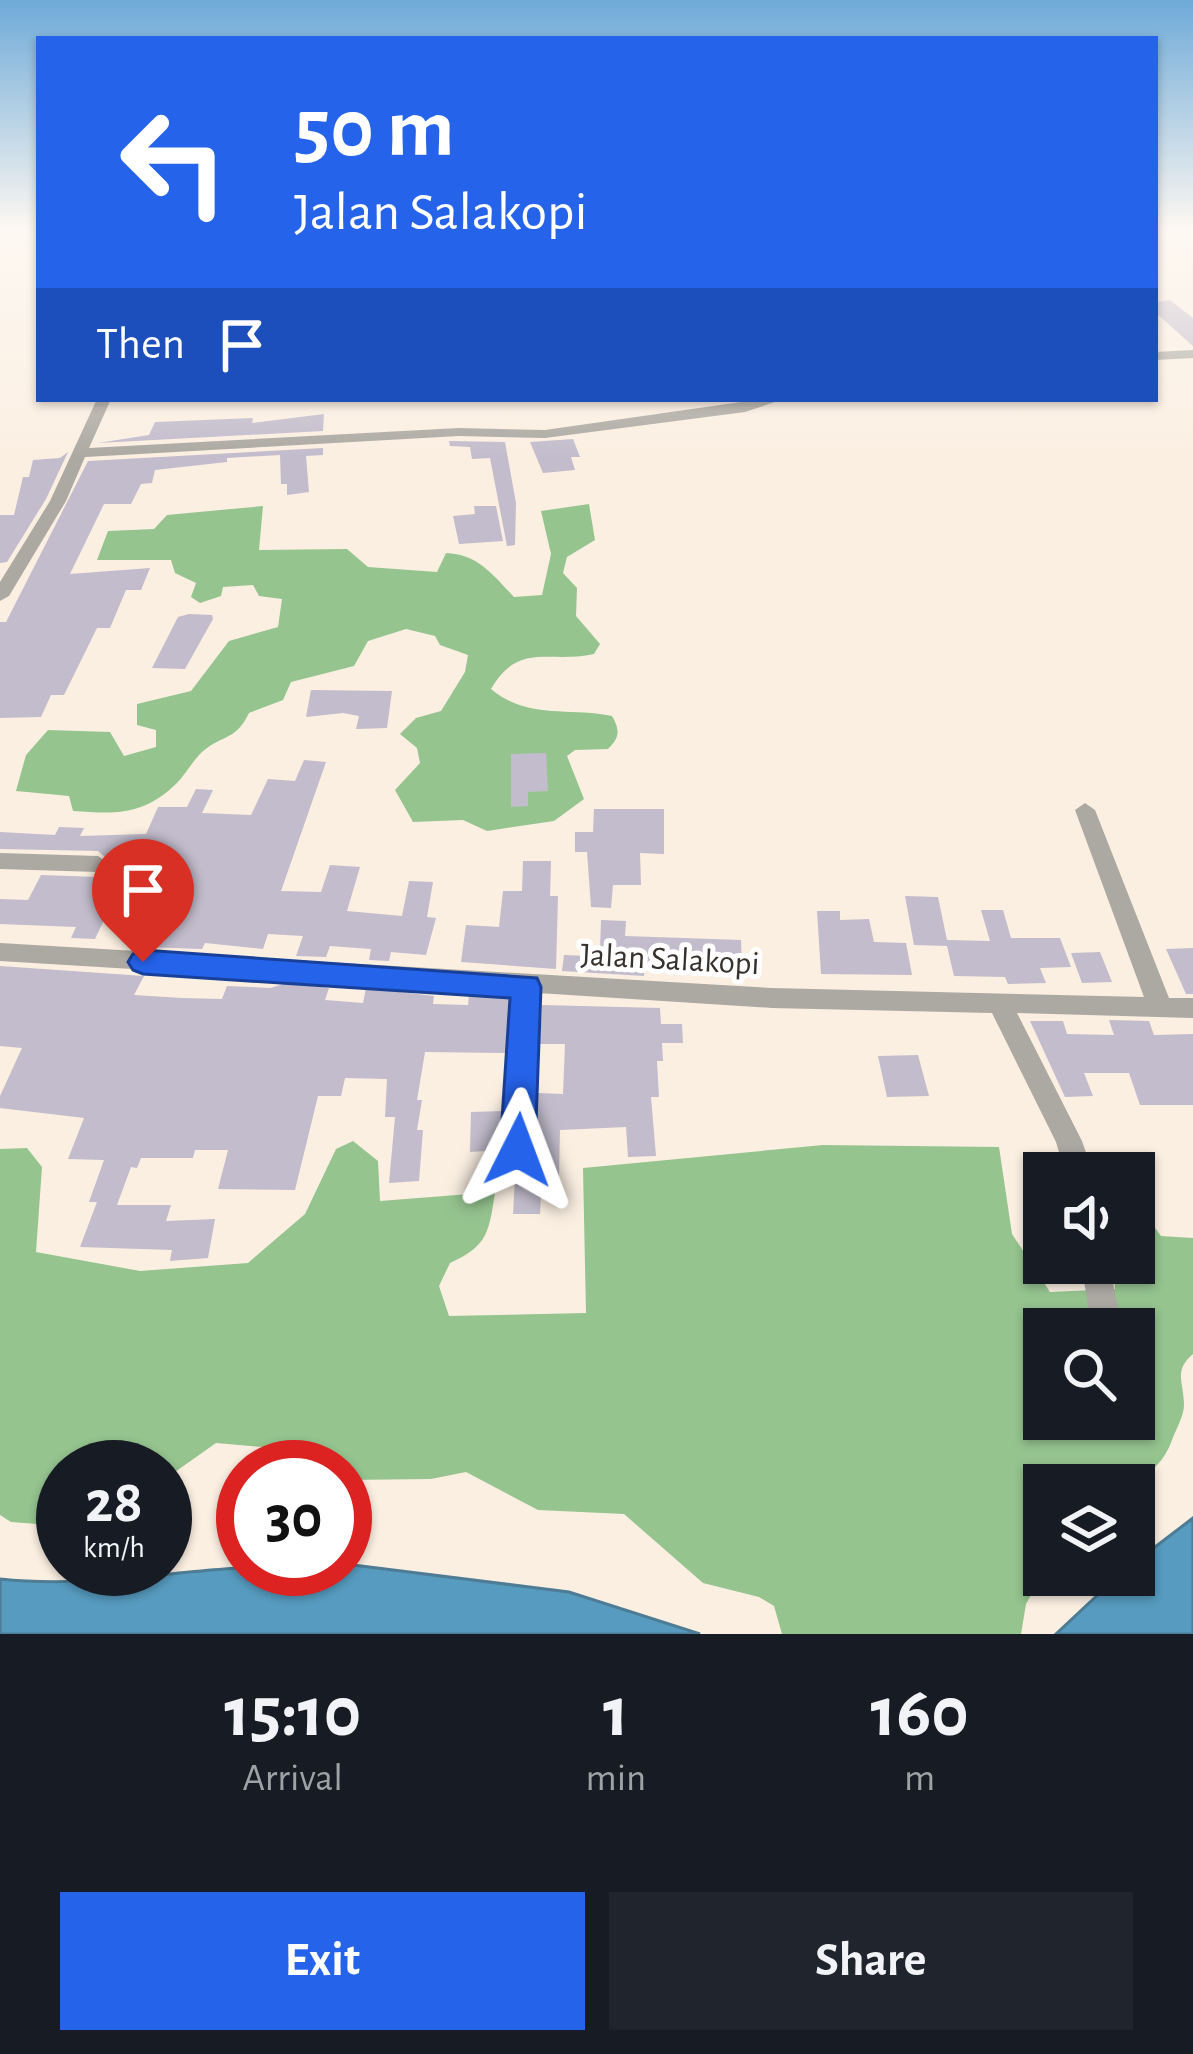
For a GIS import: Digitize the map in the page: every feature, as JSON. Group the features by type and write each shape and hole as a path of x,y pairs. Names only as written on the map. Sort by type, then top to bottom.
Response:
{"street":[{"path":"1158,356 1193,354"},
{"path":"0,596 52,512 103,402"},
{"path":"80,453 458,432 549,434 766,402"},
{"path":"1085,810 1160,1007"},
{"path":"0,861 98,864"},
{"name":"Jalan Salakopi","path":"0,952 526,987 1193,1008"},
{"path":"518,1150 526,987"},
{"path":"1000,1004 1072,1152"}],"green space":[{"path":"589,504 595,540 567,557 563,573 577,588 576,616 600,644 594,654 524,659 502,674 491,689 534,709 612,716 615,721 617,737 608,749 575,750 567,756 584,799 554,821 487,831 463,820 413,822 395,790 420,763 417,748 400,734 416,718 441,711 465,672 468,655 440,645 435,636 406,629 368,641 354,666 291,682 283,700 249,713 235,732 203,751 165,794 140,807 73,811 69,796 16,791 26,755 48,730 110,732 124,756 156,747 156,730 137,725 137,704 191,691 229,641 278,627 282,599 259,596 253,585 223,587 221,596 200,603 191,597 196,583 175,573 171,560 97,560 108,531 154,529 167,515 263,506 259,550 347,549 368,567 437,572 446,553 457,554 484,567 514,597 542,595 551,554 541,511"},
{"path":"353,1141 378,1161 380,1201 495,1192 484,1236 450,1263 439,1286 449,1316 586,1313 583,1168 823,1145 999,1147 1012,1234 1023,1251 1023,1284 1045,1284 1050,1292 1155,1284 1155,1228 1161,1236 1193,1238 1193,1354 1181,1372 1183,1414 1155,1467 1023,1464 1023,1596 1030,1596 1021,1634 782,1634 774,1606 759,1597 703,1583 624,1514 538,1510 466,1472 431,1479 372,1480 372,1440 216,1440 192,1460 192,1440 36,1440 36,1524 11,1522 0,1515 0,1149 27,1148 42,1167 36,1252 140,1271 248,1263 305,1214 336,1149"}],"water":[{"path":"1193,1518 1193,1634 1056,1634 1097,1596 1155,1596 1155,1547"},
{"path":"372,1567 569,1592 700,1634 0,1634 0,1579 36,1581 36,1596 192,1596 192,1572 216,1570 216,1596 372,1596"}],"building":[{"path":"1158,305 1177,305 1193,318 1193,346 1158,315"},
{"path":"324,414 323,431 98,443 149,435 155,422 253,418 252,423"},
{"path":"573,439 580,457 571,457 575,470 543,473 530,442"},
{"path":"449,441 505,442 516,503 515,545 507,546 490,458 472,459 470,447 450,446"},
{"path":"323,448 323,455 306,456 309,492 287,495 287,484 281,484 280,455 227,458 227,462 155,470 152,483 141,484 131,504 104,504 70,574 150,568 141,590 126,590 110,628 97,628 64,695 51,695 41,717 0,718 0,622 6,622 88,461"},
{"path":"68,452 46,499 7,562 0,563 0,515 14,515 23,477 29,477 33,460 60,458"},
{"path":"474,506 496,506 503,541 459,544 453,516 475,514"},
{"path":"212,615 213,619 185,669 152,668 178,617"},
{"path":"311,690 392,691 387,728 356,729 359,716 343,713 306,717"},
{"path":"546,753 548,791 528,792 528,806 511,807 511,754"},
{"path":"304,760 326,762 281,891 321,892 330,865 360,867 347,911 402,916 409,881 433,882 427,917 436,918 426,955 391,952 389,961 369,960 371,949 330,946 326,957 296,956 303,936 268,934 263,949 205,943 202,949 145,947 156,922 104,920 95,939 71,938 76,927 0,924 0,899 28,900 41,875 98,877 113,864 98,851 0,849 0,832 55,835 59,827 84,828 80,836 146,834 158,807 187,807 196,789 213,790 202,813 251,815 268,779 295,781"},
{"path":"594,809 664,809 664,854 640,853 641,885 613,885 611,908 591,907 587,852 575,852 575,832 593,832"},
{"path":"523,861 551,861 550,896 558,896 556,969 461,962 466,925 499,927 503,891 522,891"},
{"path":"905,896 938,897 947,940 990,941 981,910 1003,910 1011,938 1060,938 1071,967 1040,968 1046,983 1008,984 1005,977 954,976 947,946 914,945"},
{"path":"817,911 840,911 840,920 869,919 874,942 906,943 912,975 821,974"},
{"path":"601,920 626,921 625,936 741,940 742,971 645,963 644,976 562,971 564,955 589,956 589,950 600,950"},
{"path":"1193,948 1193,994 1186,994 1166,949"},
{"path":"1100,952 1112,982 1082,983 1071,953"},
{"path":"0,966 144,976 134,995 182,998 222,999 227,986 270,988 287,983 329,988 325,1000 363,1003 366,988 434,996 433,1004 468,1005 469,996 509,996 507,1043 505,1053 425,1052 417,1100 422,1100 417,1130 423,1130 419,1181 389,1183 395,1117 385,1117 387,1079 345,1078 341,1096 318,1096 295,1190 218,1189 228,1150 195,1150 193,1158 141,1158 137,1168 131,1167 117,1205 171,1205 166,1221 215,1219 208,1258 170,1261 172,1250 80,1247 97,1202 89,1202 104,1160 68,1159 84,1118 0,1108 0,1096 22,1048 0,1046"},
{"path":"542,1005 660,1008 661,1024 682,1024 683,1043 662,1043 663,1061 657,1061 659,1097 651,1097 656,1156 628,1157 626,1127 560,1130 559,1176 542,1176 540,1214 513,1214 515,1178 483,1177 486,1151 470,1152 471,1112 503,1111 504,1160 516,1166 532,1160 538,1093 563,1094 565,1044 540,1044"},
{"path":"1109,1020 1149,1021 1154,1035 1193,1034 1193,1105 1140,1105 1129,1073 1084,1073 1093,1096 1065,1097 1030,1021 1063,1021 1067,1034 1114,1035"},
{"path":"918,1055 929,1096 887,1097 878,1056"}],"route":[{"path":"143,962 526,987 518,1150"}]}
